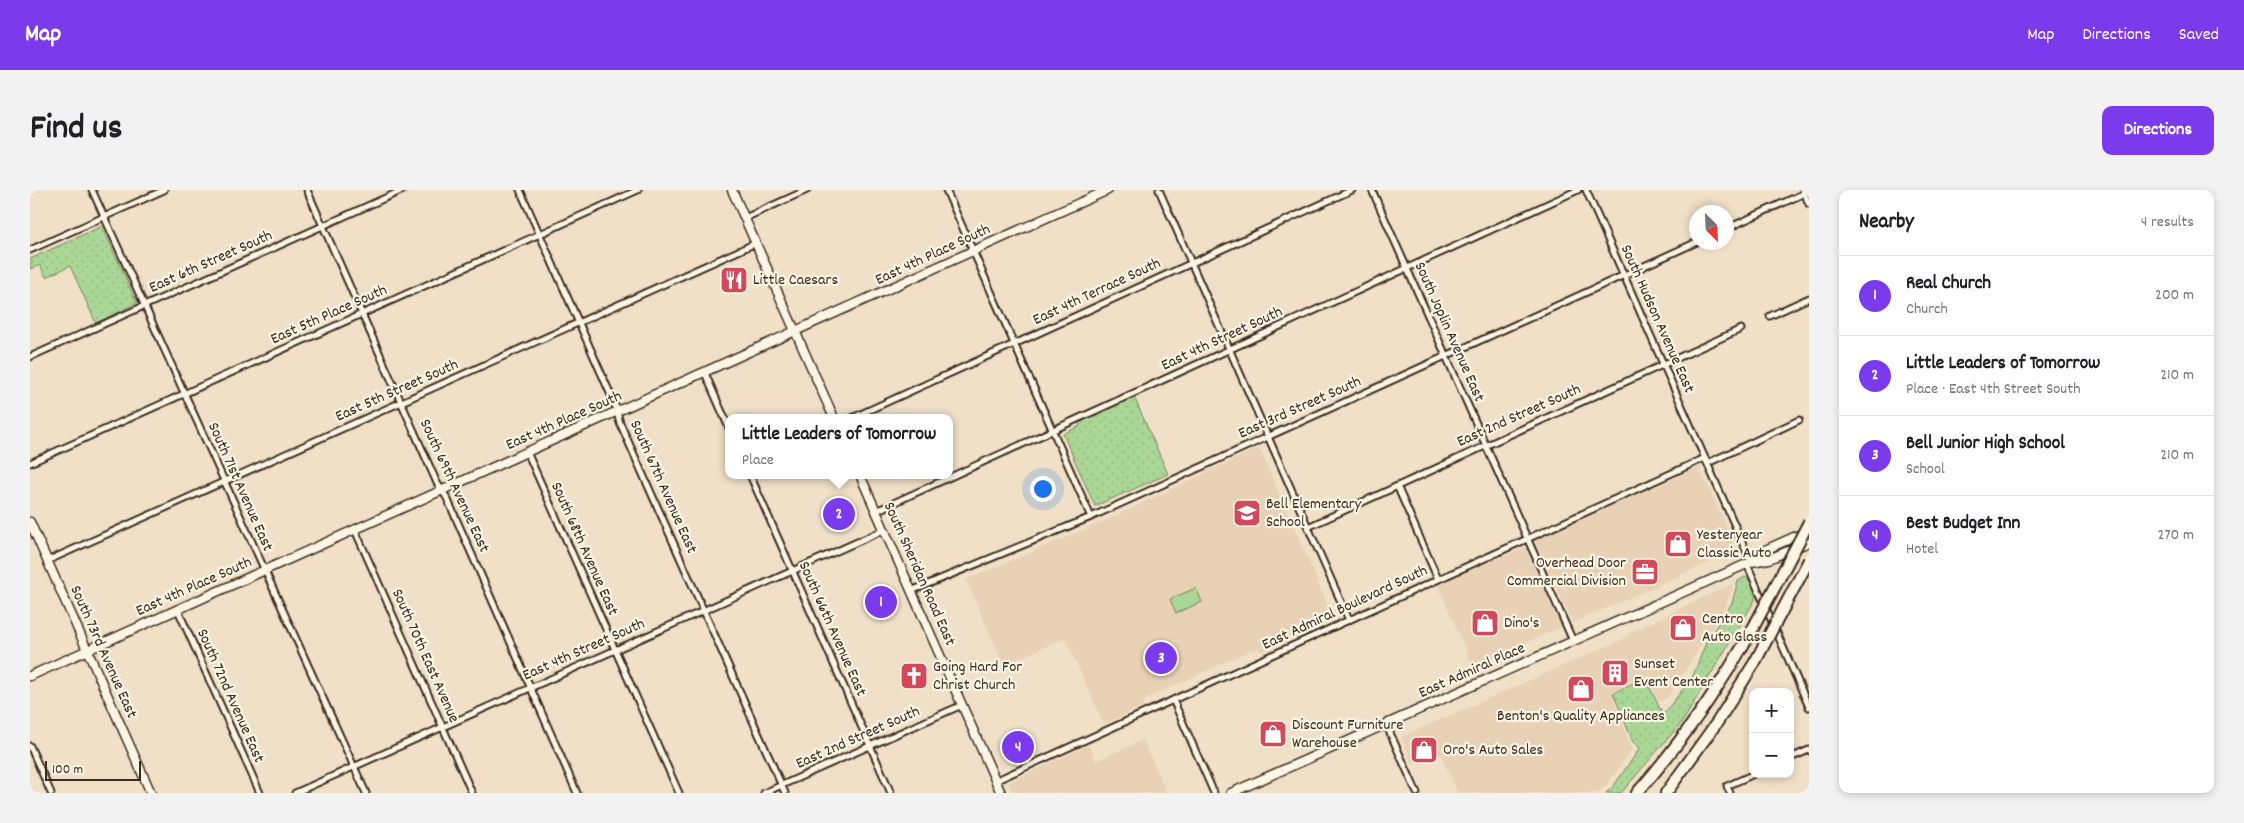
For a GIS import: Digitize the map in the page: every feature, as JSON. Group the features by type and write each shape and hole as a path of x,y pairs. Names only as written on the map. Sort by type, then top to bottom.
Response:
{"highway":[{"path":"1637,793 1690,728 1719,686 1751,632 1809,522"},
{"path":"1666,793 1718,721 1755,662 1809,560"}],"street":[{"name":"South 71st Avenue East","path":"92,190 366,793"},
{"path":"30,250 164,190"},
{"name":"South 69th Avenue East","path":"307,190 401,402 532,688 577,793"},
{"name":"East 6th Street South","path":"30,357 403,190"},
{"name":"South 67th Avenue East","path":"520,190 785,793"},
{"name":"East 5th Place South","path":"30,463 638,190"},
{"path":"732,190 832,414"},
{"path":"745,218 807,190"},
{"path":"946,190 1091,517"},
{"name":"East 4th Place South","path":"30,676 1108,190"},
{"path":"1159,190 1349,620"},
{"name":"East 4th Terrace South","path":"861,414 1352,190"},
{"name":"South Joplin Avenue East","path":"1372,190 1573,641"},
{"name":"East 4th Street South","path":"953,476 1578,190"},
{"name":"South Hudson Avenue East","path":"1586,190 1706,460 1809,707"},
{"path":"1734,225 1805,192 1809,204"},
{"name":"East 5th Street South","path":"47,561 756,243"},
{"name":"East 3rd Street South","path":"911,591 1091,517 1689,246"},
{"path":"1770,316 1809,298"},
{"name":"East 2nd Street South","path":"1308,527 1741,329"},
{"path":"705,373 725,419"},
{"name":"East Admiral Boulevard South","path":"995,781 1526,539 1799,420"},
{"name":"South 68th Avenue East","path":"528,452 678,793"},
{"name":"South 66th Avenue East","path":"752,479 891,793"},
{"name":"South Sheridan Road East","path":"862,479 1001,793"},
{"name":"East 4th Street South","path":"876,511 946,479"},
{"path":"1396,486 1438,579"},
{"name":"South 73rd Avenue East","path":"30,522 152,793"},
{"name":"South 70th East Avenue","path":"355,530 472,793"},
{"name":"East 4th Street South","path":"295,793 884,530"},
{"path":"1749,563 1765,550 1809,530"},
{"path":"1749,563 1769,559 1809,542"},
{"name":"East Admiral Place","path":"1231,793 1749,563"},
{"name":"South 72nd Avenue East","path":"178,610 260,793"},
{"path":"1173,700 1214,793"},
{"name":"East 2nd Street South","path":"764,793 962,705"},
{"path":"1386,724 1417,793"},
{"path":"30,746 51,793"},
{"path":"1794,756 1809,750"},
{"path":"1730,793 1726,786 1749,776"}],"shaded area":[{"path":"1259,448 1334,619 1263,651 1253,649 1145,699 1142,707 1104,724 1065,638 1004,665 966,580 1109,519"},
{"path":"1699,467 1737,550 1573,623 1535,541"},
{"path":"1525,547 1561,627 1473,667 1438,585"},
{"path":"1734,583 1725,608 1667,698 1659,701 1646,675 1611,692 1632,749 1606,786 1597,793 1458,793 1440,753 1413,764 1401,737 1621,640 1631,632"},
{"path":"1143,740 1167,793 1013,793 1008,783 1089,745 1096,761"}],"green space":[{"path":"102,226 137,303 96,323 70,266 46,277 40,265 30,269 30,259"},
{"path":"1134,397 1168,474 1095,506 1063,434 1080,426 1079,423"},
{"path":"1745,577 1753,587 1755,600 1683,721 1621,793 1606,793 1613,787 1640,748 1633,742 1613,693 1645,677 1663,715 1693,676 1707,640 1732,603 1738,581"},
{"path":"1196,588 1202,602 1176,613 1170,599"}],"place":[{"name":"Little Caesars","path":"734,280"},
{"name":"Bell Elementary School","path":"1247,513"},
{"name":"Little Leaders of Tomorrow","path":"839,514"},
{"name":"Yesteryear Classic Auto","path":"1678,544"},
{"name":"Overhead Door Commercial Division","path":"1645,572"},
{"name":"Real Church","path":"881,602"},
{"name":"Dino's","path":"1485,623"},
{"name":"Centro Auto Glass","path":"1683,628"},
{"name":"Bell Junior High School","path":"1161,658"},
{"name":"Sunset Event Center","path":"1615,673"},
{"name":"Going Hard For Christ Church","path":"914,676"},
{"name":"Benton's Quality Appliances","path":"1581,689"},
{"name":"Discount Furniture Warehouse","path":"1273,734"},
{"name":"Best Budget Inn","path":"1018,747"},
{"name":"Oro's Auto Sales","path":"1424,750"}]}
